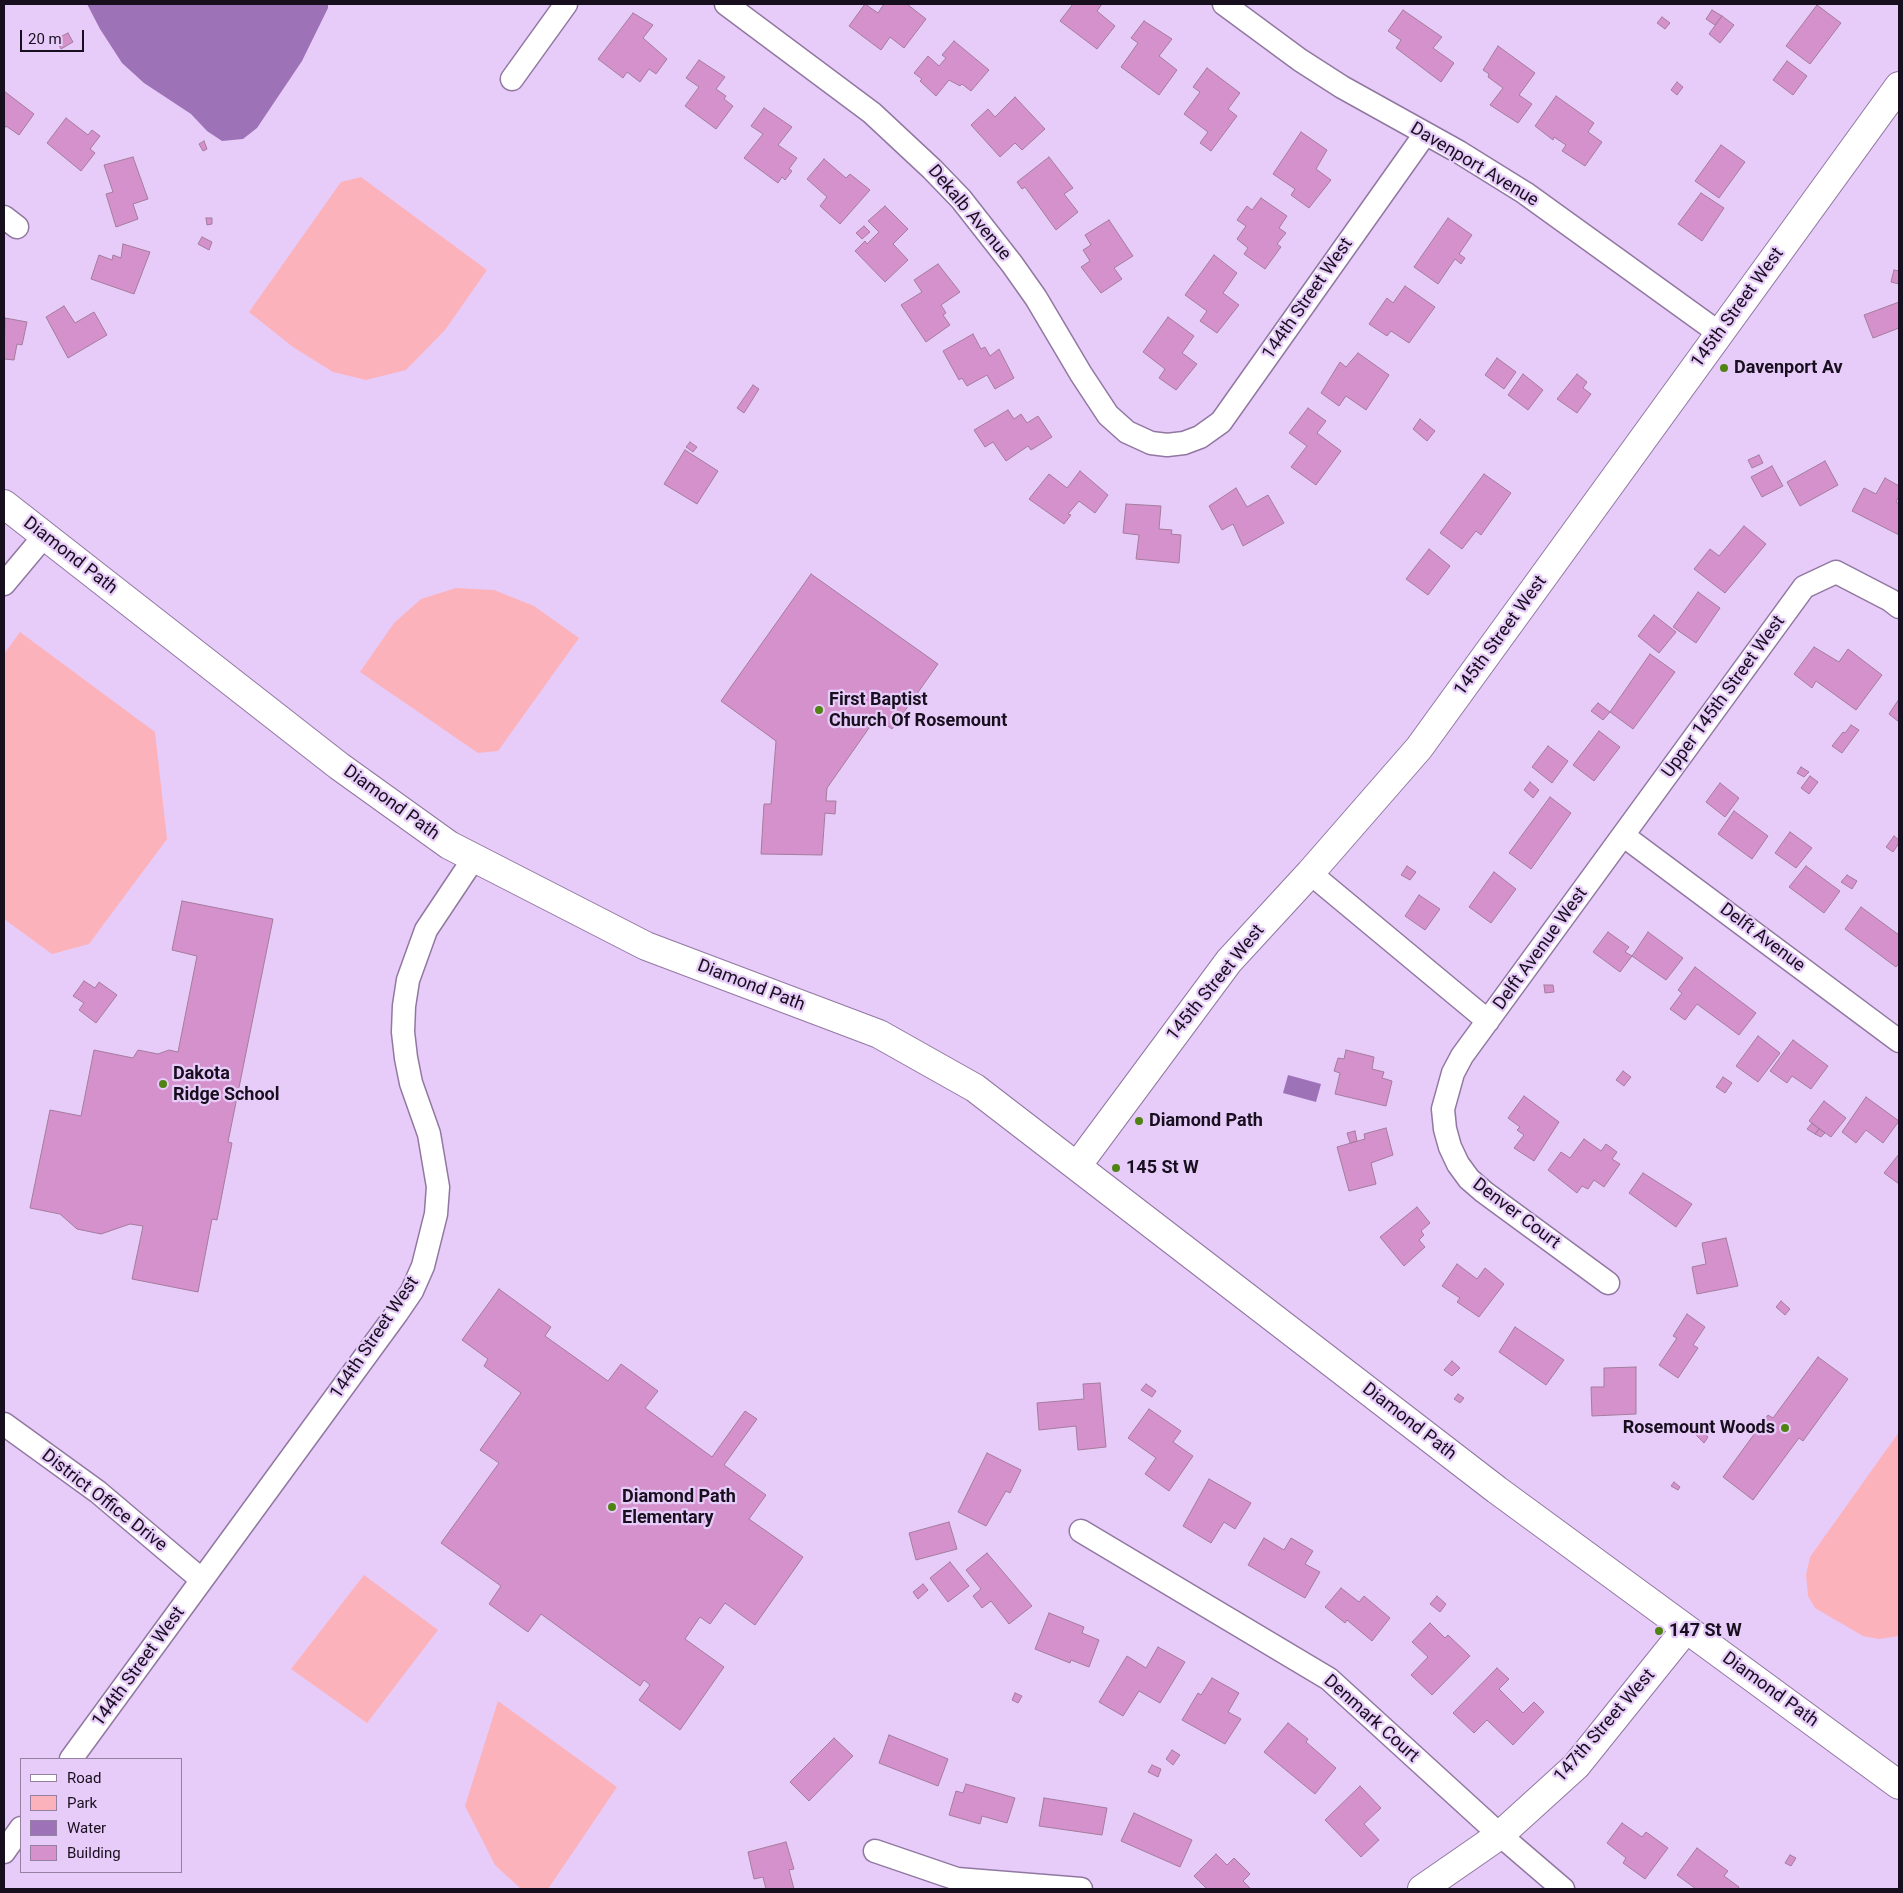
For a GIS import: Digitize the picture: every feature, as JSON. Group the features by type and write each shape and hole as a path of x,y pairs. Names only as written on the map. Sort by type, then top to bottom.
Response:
{"street":[{"path":"512,79 566,4"},
{"name":"Dekalb Avenue","path":"726,4 872,113 932,168 961,199 1012,264 1036,298 1081,374 1115,422 1127,432 1142,440 1158,444 1175,444"},
{"name":"Davenport Avenue","path":"1224,4 1300,60 1342,87 1492,172 1525,193 1719,333"},
{"name":"145th Street West","path":"1077,1166 1229,961 1310,873 1419,748 1899,86"},
{"name":"144th Street West","path":"1175,444 1200,437 1221,422 1425,134"},
{"name":"Diamond Path","path":"4,504 339,766 449,845 646,946 879,1034 975,1088 1497,1490 1899,1785"},
{"path":"4,584 45,535"},
{"name":"Upper 145th Street West","path":"1624,836 1804,587 1836,572 1890,600 1899,607"},
{"name":"Delft Avenue West","path":"1310,873 1488,1021 1624,836"},
{"name":"Delft Avenue","path":"1624,836 1899,1041"},
{"name":"144th Street West","path":"72,1758 412,1291 423,1266 436,1214 438,1188 429,1134 411,1083 406,1058 403,1032 404,1006 408,980 426,930 474,858"},
{"name":"Denver Court","path":"1488,1021 1452,1073 1444,1109 1445,1128 1450,1147 1458,1164 1469,1179 1484,1192 1608,1283"},
{"name":"District Office Drive","path":"4,1424 98,1492 202,1580"},
{"name":"Denmark Court","path":"1082,1531 1329,1679 1500,1835 1563,1889"},
{"name":"147th Street West","path":"1422,1889 1500,1835 1576,1766 1686,1629"},
{"path":"4,1852 20,1829"},
{"path":"875,1851 957,1879 1080,1889"}],"green space":[{"path":"361,177 487,270 445,330 406,370 366,380 333,372 293,347 249,312 341,182"},
{"path":"456,588 494,590 534,606 579,638 498,751 478,753 360,672 394,623 421,599"},
{"path":"20,632 155,732 167,839 89,944 52,954 4,919 4,654"},
{"path":"1899,1432 1899,1636 1879,1639 1863,1636 1815,1608 1808,1596 1806,1575 1810,1557"},
{"path":"364,1575 438,1630 367,1723 291,1669"},
{"path":"498,1701 617,1787 548,1889 521,1889 495,1865 465,1806"}],"water":[{"path":"87,4 328,4 328,8 302,61 257,128 243,139 222,141 207,131 191,114 144,83 122,63 100,29"},
{"path":"1288,1075 1321,1084 1316,1102 1283,1093"}],"building":[{"path":"865,4 878,13 884,4 907,4 926,19 904,48 890,37 881,50 849,26"},
{"path":"1073,4 1102,4 1097,11 1115,26 1097,49 1060,21"},
{"path":"1817,5 1841,23 1810,64 1786,46"},
{"path":"1403,10 1442,37 1433,48 1454,63 1441,82 1396,48 1401,40 1388,31"},
{"path":"1712,10 1722,16 1715,25 1706,19"},
{"path":"633,13 653,25 643,38 667,59 656,74 649,69 640,82 627,72 623,78 598,59"},
{"path":"1722,16 1734,25 1720,43 1709,34"},
{"path":"1662,17 1670,23 1665,29 1657,23"},
{"path":"1144,21 1172,39 1159,56 1177,70 1159,95 1121,67 1138,43 1131,38"},
{"path":"68,33 73,42 61,49 56,39"},
{"path":"954,41 989,70 971,91 962,84 960,86 949,80 936,96 920,81 922,79 914,73 928,56 939,66 946,58 942,55"},
{"path":"1498,46 1535,73 1519,95 1532,104 1518,123 1490,105 1503,88 1488,77 1489,74 1483,70"},
{"path":"699,60 725,77 716,89 726,96 724,99 733,106 716,129 685,106 699,87 686,78"},
{"path":"1787,61 1807,76 1793,95 1773,80"},
{"path":"1207,68 1240,93 1228,109 1237,116 1211,151 1200,143 1208,132 1184,114 1200,92 1193,87"},
{"path":"1677,82 1683,87 1677,95 1671,90"},
{"path":"4,91 34,114 19,135 6,126 4,129"},
{"path":"1556,96 1594,123 1588,132 1602,142 1585,166 1562,151 1566,145 1554,137 1553,140 1535,126"},
{"path":"1015,97 1045,129 1022,150 1015,143 1000,157 971,125 988,109 995,117"},
{"path":"764,108 792,127 778,145 797,158 789,169 792,171 785,180 782,177 778,183 744,158 763,134 751,126"},
{"path":"66,118 88,135 92,130 100,136 90,149 95,153 81,171 47,143"},
{"path":"1301,132 1327,150 1316,169 1331,180 1309,208 1291,195 1295,189 1273,174"},
{"path":"204,141 207,149 203,151 199,144"},
{"path":"1721,145 1745,162 1719,198 1695,181"},
{"path":"133,157 148,199 133,204 138,219 116,227 106,194 113,192 104,165"},
{"path":"1049,157 1073,188 1064,194 1078,212 1056,230 1025,187 1022,189 1017,182"},
{"path":"824,159 846,178 850,174 870,190 840,224 820,206 827,197 807,179"},
{"path":"1701,193 1724,208 1702,241 1678,224"},
{"path":"1261,198 1287,216 1279,228 1286,233 1277,244 1281,247 1265,269 1244,254 1248,248 1237,239 1246,226 1237,220 1247,206 1252,210"},
{"path":"885,206 908,229 893,244 908,260 885,282 855,251 865,241 867,244 879,232 868,221"},
{"path":"206,218 212,218 212,224 207,225"},
{"path":"1448,218 1472,235 1459,254 1465,258 1461,264 1455,259 1438,284 1414,267"},
{"path":"1109,220 1133,256 1114,268 1122,279 1101,293 1081,267 1090,261 1083,250 1091,245 1085,235"},
{"path":"864,226 870,232 862,239 856,233"},
{"path":"202,237 212,242 209,250 198,244"},
{"path":"123,244 150,252 134,294 91,279 99,255 112,260 113,255 121,258"},
{"path":"1214,255 1237,273 1223,293 1239,305 1217,333 1200,321 1207,311 1185,295"},
{"path":"938,264 960,292 941,305 946,313 943,315 950,325 926,342 901,305 922,292 914,280"},
{"path":"1894,270 1899,271 1899,284 1891,282"},
{"path":"1405,286 1435,307 1409,343 1391,331 1387,336 1369,324 1387,298 1393,303"},
{"path":"1899,302 1899,328 1873,338 1864,315"},
{"path":"64,306 75,323 94,312 107,335 68,358 46,317"},
{"path":"1168,317 1194,336 1182,353 1197,364 1176,390 1159,378 1165,369 1143,352"},
{"path":"5,318 27,322 22,345 17,344 14,360 4,359"},
{"path":"973,334 981,349 985,347 990,356 999,349 1014,378 995,389 987,375 967,386 962,378 959,380 943,351"},
{"path":"1358,353 1389,375 1366,410 1346,396 1339,406 1321,393 1340,362 1346,367"},
{"path":"1497,358 1516,372 1504,389 1485,375"},
{"path":"1523,374 1543,390 1528,410 1508,395"},
{"path":"1577,374 1587,382 1583,388 1591,394 1577,413 1557,399"},
{"path":"753,385 759,389 744,413 737,408"},
{"path":"1308,408 1326,421 1317,433 1341,451 1316,485 1291,467 1307,446 1289,433"},
{"path":"1008,410 1014,419 1021,414 1027,423 1038,416 1052,437 1031,450 1028,446 1006,461 993,442 985,447 974,430"},
{"path":"1420,419 1435,431 1427,441 1413,429"},
{"path":"690,442 697,447 693,452 686,447"},
{"path":"685,450 718,471 697,504 664,484"},
{"path":"1759,455 1763,463 1752,468 1748,460"},
{"path":"1825,461 1838,485 1800,506 1787,482"},
{"path":"1772,466 1783,486 1762,497 1751,477"},
{"path":"1080,471 1108,495 1095,513 1079,501 1068,514 1071,515 1064,524 1029,499 1049,474 1067,488"},
{"path":"1484,474 1511,493 1481,535 1476,531 1462,549 1440,533"},
{"path":"1885,478 1899,486 1899,496 1896,502 1899,504 1899,535 1852,511 1864,488 1876,494"},
{"path":"1236,488 1247,507 1268,495 1284,523 1243,546 1233,524 1222,530 1209,506"},
{"path":"1126,504 1161,506 1159,529 1172,530 1171,534 1181,535 1179,563 1136,559 1139,535 1123,533"},
{"path":"1744,526 1766,544 1725,593 1694,569 1710,549 1719,556"},
{"path":"1429,549 1450,566 1428,595 1406,579"},
{"name":"First Baptist Church Of Rosemount","path":"811,574 938,664 892,729 876,718 827,788 826,801 836,801 835,814 825,813 822,855 761,854 764,804 771,804 776,741 721,701"},
{"path":"1698,592 1720,608 1696,643 1673,627"},
{"path":"1654,615 1676,632 1659,653 1638,636"},
{"path":"1814,647 1839,662 1848,649 1882,675 1856,710 1816,681 1812,688 1794,674"},
{"path":"1650,654 1675,672 1633,729 1610,712"},
{"path":"1899,699 1899,722 1889,714"},
{"path":"1598,703 1610,712 1603,720 1591,711"},
{"path":"1851,725 1859,730 1842,753 1832,746"},
{"path":"1599,731 1620,747 1594,781 1573,765"},
{"path":"1548,746 1568,761 1552,783 1532,767"},
{"path":"1801,767 1809,772 1804,777 1797,773"},
{"path":"1810,776 1818,782 1809,794 1801,788"},
{"path":"1530,782 1539,790 1533,798 1524,790"},
{"path":"1720,783 1739,798 1725,817 1706,802"},
{"path":"1550,797 1571,813 1531,869 1509,853"},
{"path":"1734,811 1768,836 1752,859 1718,834"},
{"path":"1790,832 1812,848 1796,868 1775,853"},
{"path":"1894,836 1899,840 1899,843 1893,852 1886,847"},
{"path":"1407,866 1416,872 1410,880 1401,875"},
{"path":"1806,866 1840,891 1824,913 1789,887"},
{"path":"1494,872 1516,889 1491,923 1469,907"},
{"path":"1847,875 1857,881 1852,889 1841,882"},
{"path":"1419,895 1440,909 1425,930 1405,916"},
{"name":"Dakota Ridge School","path":"182,901 273,919 228,1142 232,1143 217,1220 212,1219 198,1292 132,1279 143,1226 130,1224 101,1234 77,1229 60,1214 30,1208 50,1110 81,1116 94,1050 133,1058 138,1050 158,1054 169,1050 178,1052 197,956 172,950"},
{"path":"1861,907 1899,935 1899,963 1896,967 1845,929"},
{"path":"1608,932 1629,947 1625,952 1632,956 1620,972 1593,952"},
{"path":"1648,932 1683,958 1666,980 1632,956"},
{"path":"1695,967 1756,1013 1739,1035 1697,1004 1685,1020 1670,1009 1682,993 1678,990"},
{"path":"84,981 95,988 99,982 117,995 96,1023 79,1010 84,1003 73,996"},
{"path":"1544,985 1553,985 1554,992 1545,993"},
{"path":"1758,1036 1780,1053 1758,1082 1736,1066"},
{"path":"1793,1040 1828,1066 1811,1089 1792,1076 1787,1083 1770,1071"},
{"path":"1346,1050 1374,1057 1372,1069 1384,1072 1382,1078 1392,1081 1386,1106 1335,1094 1340,1073 1334,1071 1338,1058 1344,1059"},
{"path":"1623,1071 1631,1077 1624,1086 1616,1080"},
{"path":"1723,1077 1732,1083 1725,1093 1716,1087"},
{"path":"1524,1096 1559,1122 1534,1161 1514,1148 1524,1135 1517,1130 1520,1127 1508,1118"},
{"path":"1866,1097 1899,1121 1883,1143 1866,1130 1856,1143 1842,1132"},
{"path":"1824,1101 1846,1118 1831,1137 1809,1121"},
{"path":"1812,1123 1819,1129 1815,1134 1807,1129"},
{"path":"1386,1128 1393,1155 1371,1163 1376,1184 1349,1191 1337,1147 1365,1139 1364,1134"},
{"path":"1819,1129 1825,1133 1821,1137 1815,1134"},
{"path":"1355,1131 1357,1141 1350,1143 1347,1133"},
{"path":"1584,1139 1601,1151 1606,1144 1617,1152 1612,1159 1620,1164 1604,1187 1594,1180 1588,1189 1582,1186 1577,1193 1548,1170 1561,1152 1570,1158"},
{"path":"1899,1154 1899,1184 1884,1173"},
{"path":"1643,1173 1692,1204 1676,1227 1629,1193"},
{"path":"1417,1207 1430,1223 1421,1231 1424,1235 1419,1240 1425,1247 1404,1266 1380,1237"},
{"path":"1726,1238 1738,1286 1697,1294 1692,1267 1706,1264 1702,1243"},
{"path":"1457,1264 1477,1279 1485,1268 1504,1284 1479,1317 1457,1302 1460,1298 1442,1286"},
{"name":"Diamond Path Elementary","path":"499,1289 551,1327 545,1336 608,1381 621,1364 658,1391 645,1408 712,1457 745,1411 757,1419 724,1465 766,1495 749,1519 803,1557 755,1625 725,1603 710,1624 700,1617 685,1639 724,1667 680,1730 639,1700 650,1685 644,1680 640,1686 541,1614 528,1632 489,1604 501,1586 441,1543 499,1463 480,1450 521,1393 484,1366 488,1359 462,1340"},
{"path":"1781,1301 1790,1309 1785,1315 1776,1307"},
{"path":"1687,1314 1705,1327 1693,1345 1698,1348 1678,1378 1659,1365 1677,1338 1673,1336"},
{"path":"1515,1327 1564,1360 1546,1385 1499,1352"},
{"name":"Rosemount Woods","path":"1818,1357 1848,1379 1803,1441 1799,1438 1753,1500 1723,1477 1768,1415 1773,1418"},
{"path":"1452,1361 1460,1368 1452,1376 1444,1370"},
{"path":"1636,1367 1636,1414 1592,1416 1591,1387 1604,1387 1604,1368"},
{"path":"1100,1383 1106,1447 1078,1450 1076,1426 1039,1430 1037,1403 1084,1399 1083,1384"},
{"path":"1146,1384 1156,1391 1152,1397 1141,1390"},
{"path":"1458,1394 1464,1398 1460,1403 1454,1399"},
{"path":"1149,1409 1181,1431 1173,1442 1193,1456 1169,1491 1145,1474 1156,1458 1128,1438"},
{"path":"1700,1430 1708,1437 1704,1443 1696,1435"},
{"path":"987,1453 1021,1470 1010,1493 1006,1491 986,1526 958,1512"},
{"path":"1209,1479 1251,1503 1235,1529 1224,1522 1211,1543 1183,1526"},
{"path":"1674,1482 1680,1487 1678,1490 1671,1486"},
{"path":"949,1522 957,1549 916,1560 909,1533"},
{"path":"1264,1538 1284,1550 1291,1538 1313,1551 1305,1564 1320,1572 1305,1598 1248,1565"},
{"path":"987,1553 1032,1606 1009,1624 991,1601 982,1608 973,1596 981,1589 966,1570"},
{"path":"950,1562 969,1586 948,1602 930,1578"},
{"path":"923,1584 928,1590 918,1599 913,1592"},
{"path":"1341,1588 1359,1602 1364,1596 1390,1618 1372,1641 1347,1620 1345,1623 1325,1607"},
{"path":"1437,1596 1446,1604 1440,1612 1430,1604"},
{"path":"1049,1613 1084,1627 1082,1633 1099,1640 1089,1667 1071,1660 1070,1663 1035,1649"},
{"path":"1430,1623 1445,1638 1448,1635 1470,1656 1432,1695 1411,1675 1428,1657 1412,1642"},
{"path":"1158,1647 1185,1662 1160,1703 1139,1691 1123,1716 1099,1702 1127,1656 1146,1668"},
{"path":"1497,1668 1509,1679 1499,1689 1523,1713 1534,1702 1544,1712 1513,1745 1487,1720 1474,1733 1453,1713"},
{"path":"1212,1678 1239,1693 1228,1712 1241,1719 1225,1744 1182,1720 1198,1693 1201,1695"},
{"path":"1015,1693 1022,1696 1018,1703 1012,1700"},
{"path":"1288,1723 1308,1739 1306,1742 1336,1768 1315,1794 1264,1752"},
{"path":"889,1735 948,1759 938,1786 879,1763"},
{"path":"834,1738 853,1756 809,1801 790,1782"},
{"path":"1172,1750 1180,1755 1173,1765 1166,1759"},
{"path":"1152,1765 1161,1769 1158,1777 1148,1772"},
{"path":"966,1784 1015,1798 1007,1823 982,1816 980,1824 949,1815 956,1791 963,1793"},
{"path":"1360,1786 1381,1808 1364,1824 1379,1840 1361,1857 1325,1820"},
{"path":"1044,1798 1107,1808 1102,1835 1039,1826"},
{"path":"1134,1813 1192,1840 1180,1867 1121,1841"},
{"path":"1622,1823 1642,1837 1646,1832 1668,1848 1645,1879 1623,1863 1626,1858 1607,1843"},
{"path":"786,1842 794,1869 789,1870 794,1889 766,1889 763,1877 754,1879 748,1852"},
{"path":"1697,1848 1728,1871 1724,1876 1739,1887 1738,1889 1696,1889 1677,1875"},
{"path":"1216,1854 1227,1865 1234,1858 1250,1874 1243,1881 1251,1889 1207,1889 1194,1876"},
{"path":"1790,1855 1796,1858 1791,1866 1785,1863"}],"place":[{"name":"Davenport Av","path":"1724,368"},
{"name":"First Baptist Church Of Rosemount","path":"819,710"},
{"name":"Dakota Ridge School","path":"163,1084"},
{"name":"Diamond Path","path":"1139,1121"},
{"name":"145 St W","path":"1116,1168"},
{"name":"Rosemount Woods","path":"1785,1428"},
{"name":"Diamond Path Elementary","path":"612,1507"},
{"name":"147 St W","path":"1659,1631"}]}
